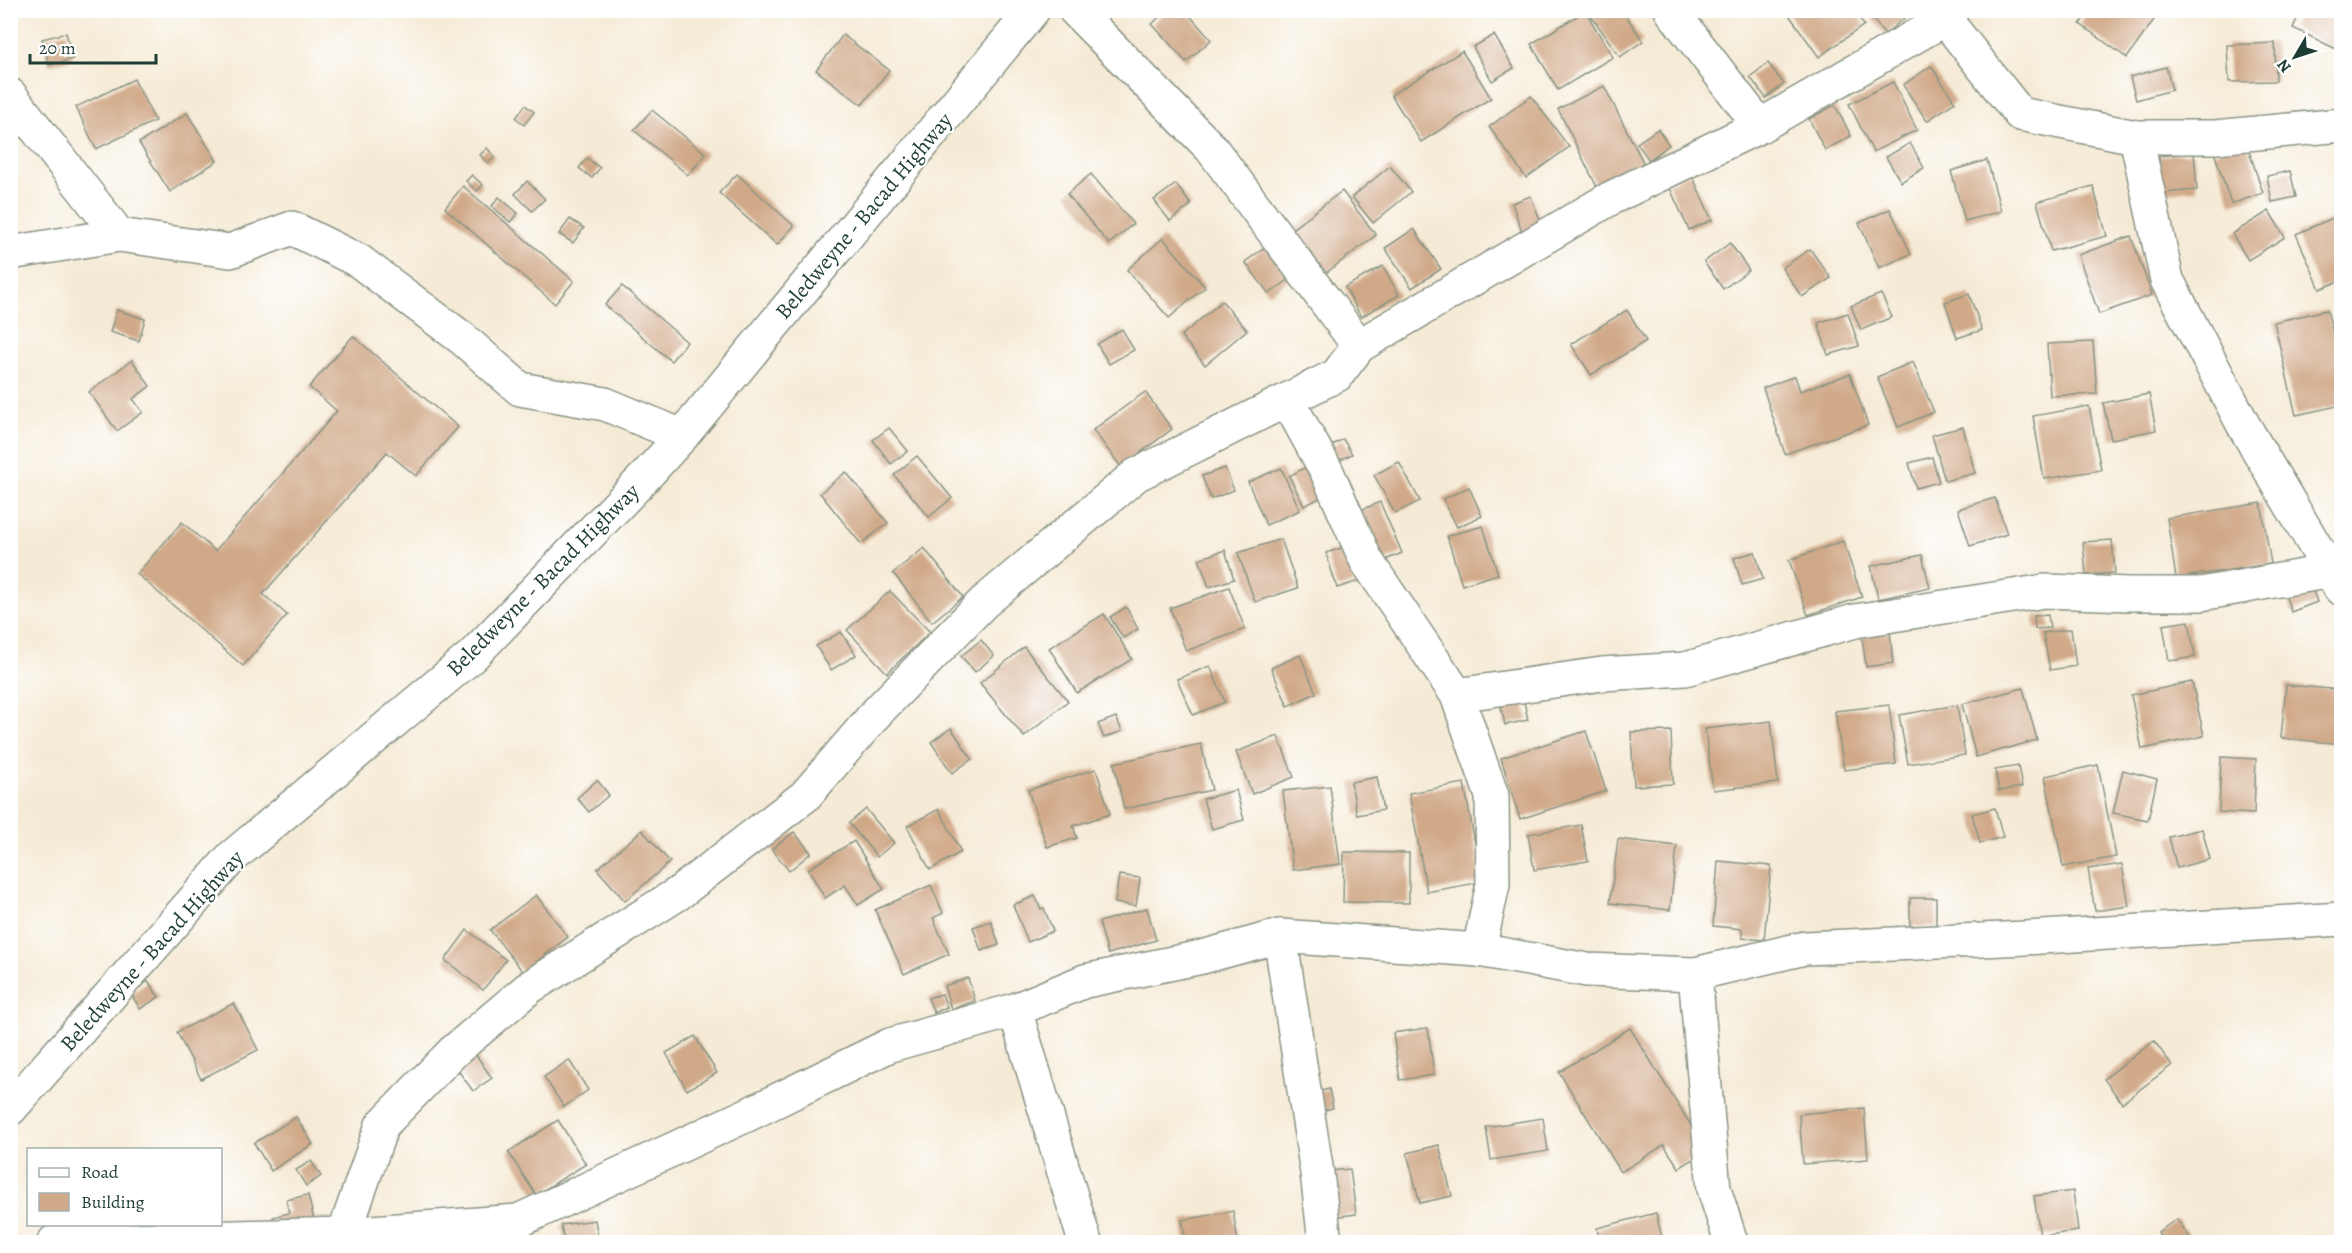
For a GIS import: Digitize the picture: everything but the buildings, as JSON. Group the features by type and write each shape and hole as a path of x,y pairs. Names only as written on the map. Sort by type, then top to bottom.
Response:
{"street":[{"name":"Beledweyne - Bacad Highway","path":"10,1109 232,857 472,656 642,480 682,436 1033,10"},
{"path":"1075,10 1212,148 1359,346"},
{"path":"1671,10 1760,126"},
{"path":"345,1238 382,1125 453,1052 530,987 679,893 806,796 878,711 983,603 1136,475 1337,375 1359,346 1611,198 1760,126 1949,15 2020,114 2136,137 2215,137 2342,125"},
{"path":"10,95 119,235"},
{"path":"1457,695 1602,674 1685,669 1855,621 2045,591 2201,594 2338,576 2244,426 2167,280 2136,137"},
{"path":"10,253 119,235 230,251 292,228 359,261 464,339 520,389 605,404 682,436"},
{"path":"1288,401 1327,472 1366,560 1457,695 1492,796 1493,884 1479,950"},
{"path":"54,1242 345,1238 518,1221 747,1115 890,1045 1015,1010 1085,981 1202,957 1280,936 1479,950 1587,970 1695,974 1805,948 2025,938 2342,919"},
{"path":"1280,936 1317,1173 1325,1242"},
{"path":"1695,974 1714,1189 1731,1242"},
{"path":"1015,1010 1086,1242"}]}
